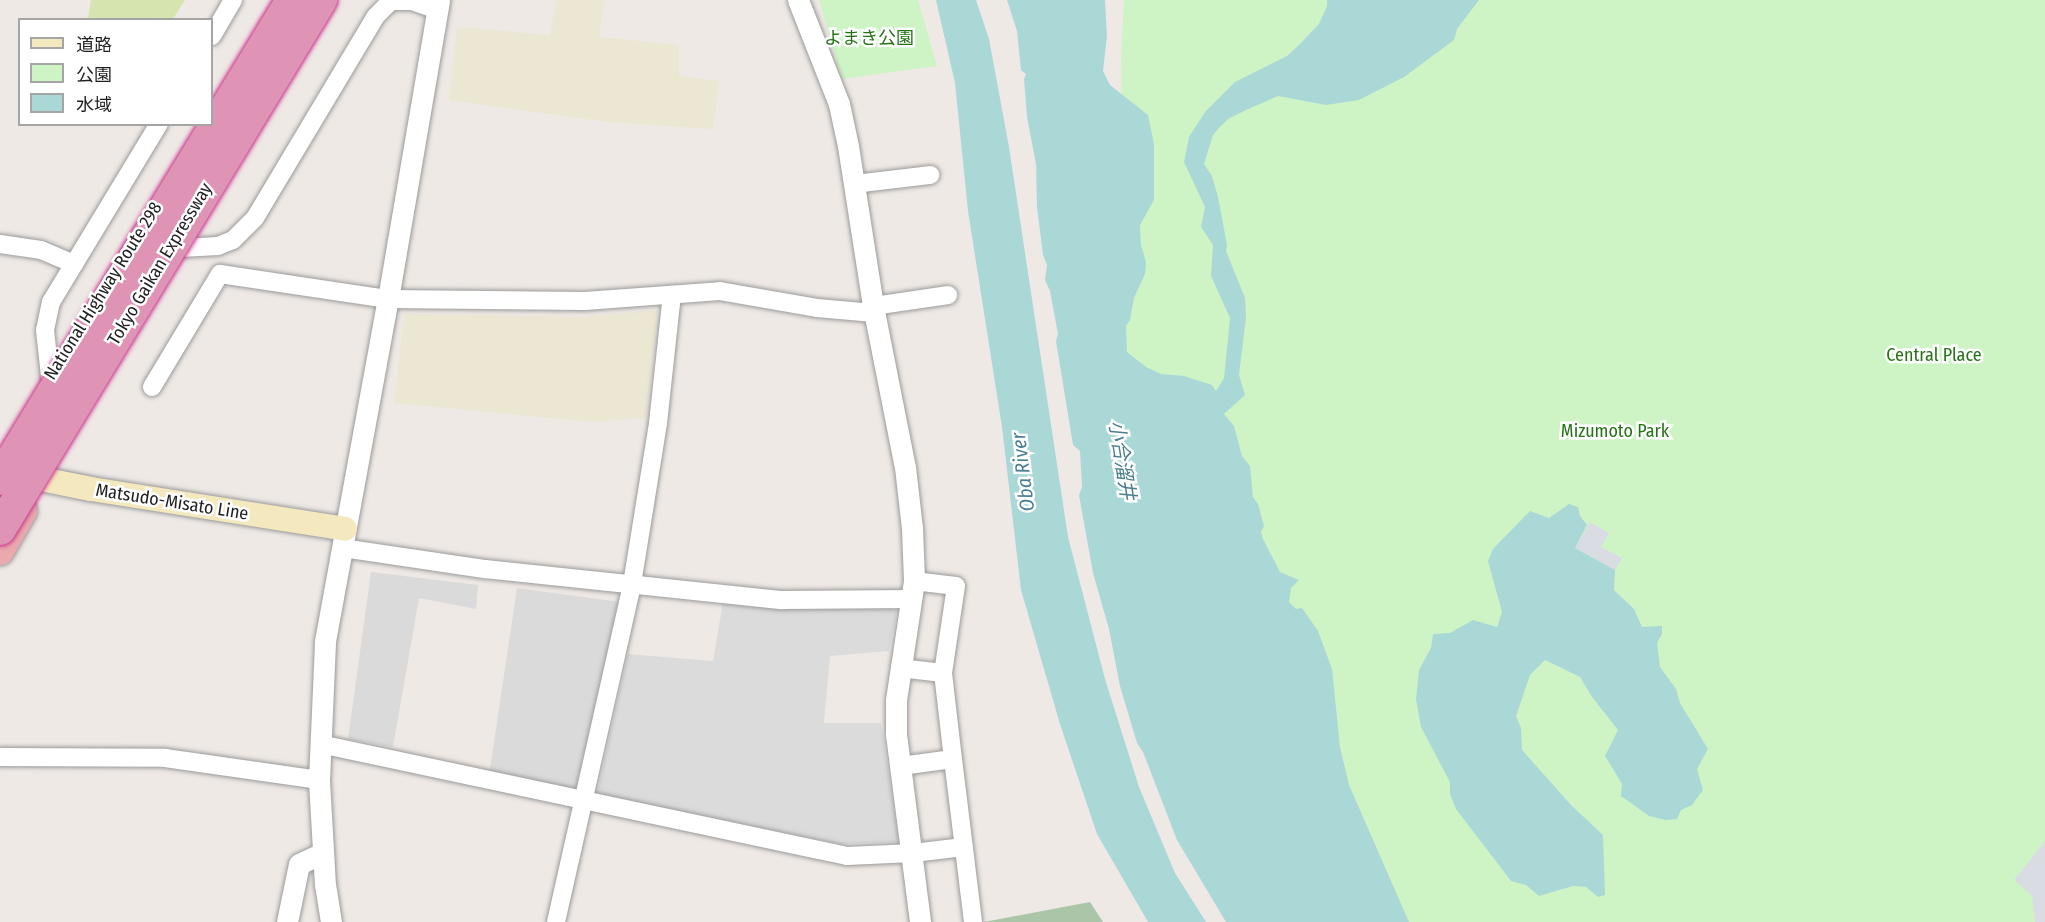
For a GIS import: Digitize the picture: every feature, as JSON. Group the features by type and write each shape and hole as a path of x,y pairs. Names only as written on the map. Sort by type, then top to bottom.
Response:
{"highway":[{"path":"213,115 284,0"},
{"name":"Tokyo Gaikan Expressway","path":"0,479 292,0"},
{"name":"Tokyo Gaikan Expressway","path":"0,529 321,0"},
{"path":"0,551 330,0"},
{"name":"National Highway Route 298","path":"0,457 206,126"}],"main road":[{"name":"Matsudo-Misato Line","path":"0,470 343,538"}],"street":[{"path":"213,34 233,0"},
{"path":"798,0 839,104 874,309 905,467 912,528 913,590 900,668 896,711 920,922"},
{"path":"181,248 218,246 233,240 255,218 376,16 391,1 438,5 388,298 325,641 319,780 323,853 332,922"},
{"path":"50,376 45,330 47,312 158,126"},
{"path":"854,184 930,175"},
{"path":"0,244 41,250 74,264"},
{"path":"218,246 239,276"},
{"path":"152,387 220,274 388,298 585,301 720,291 817,308 874,309 948,295"},
{"path":"556,922 632,584 658,423 672,295"},
{"path":"343,538 485,569 782,600 956,586 943,673 973,922"},
{"path":"900,668 943,673"},
{"path":"320,744 582,802 847,856 912,853 964,847"},
{"path":"0,757 165,758 319,780"},
{"path":"901,766 953,759"},
{"path":"287,922 299,864 323,853"}],"shaded area":[{"path":"557,0 604,0 599,37 679,45 679,76 719,81 713,129 608,122 449,100 457,27 550,35"},
{"path":"658,310 646,418 593,422 394,403 404,314 583,317"},
{"path":"1590,522 1609,533 1601,547 1622,558 1615,570 1575,548"},
{"path":"371,572 478,585 476,609 419,598 393,747 348,739"},
{"path":"517,588 620,602 575,794 489,776"},
{"path":"723,602 787,609 892,607 897,612 889,651 830,656 824,723 881,723 899,842 840,844 597,794 628,654 713,661"},
{"path":"2045,841 2045,922 2035,922 2032,896 2014,880"}],"green space":[{"path":"91,0 185,0 174,18 88,18"},
{"name":"よまき公園","path":"819,0 918,0 937,66 842,79"},
{"name":"Mizumoto Park","path":"1124,0 2045,0 2045,922 1378,922 1125,365 1121,57"},
{"path":"1090,902 1103,922 984,922"}],"water":[{"name":"Oba River","path":"936,0 976,0 989,39 1009,147 1068,537 1105,679 1139,787 1175,873 1206,922 1148,922 1097,834 1060,724 1021,590 1002,427 968,211 955,83"},
{"name":"小合溜井","path":"1007,0 1105,0 1107,36 1103,71 1110,85 1148,115 1154,144 1154,200 1140,225 1141,245 1146,262 1145,274 1134,298 1130,320 1126,326 1127,352 1146,367 1161,374 1184,376 1212,385 1216,391 1224,378 1230,318 1211,276 1213,245 1201,227 1205,207 1184,162 1189,137 1205,112 1235,82 1287,56 1319,24 1327,6 1327,0 1479,0 1457,29 1454,40 1404,77 1359,100 1326,105 1278,96 1228,119 1213,135 1204,164 1212,176 1218,197 1227,245 1226,251 1245,298 1246,318 1239,375 1245,395 1224,414 1234,426 1242,456 1250,466 1253,497 1258,504 1264,526 1261,532 1263,539 1280,572 1299,580 1291,588 1289,602 1296,609 1302,608 1318,631 1332,669 1340,747 1349,785 1409,922 1226,922 1177,840 1143,752 1137,743 1120,686 1109,629 1093,573 1079,495 1082,487 1080,451 1073,445 1056,341 1058,334 1050,291 1045,280 1047,265 1043,255 1037,207 1036,164 1027,117 1024,79 1026,74 1021,70 1017,31"},
{"path":"1569,504 1578,507 1580,516 1587,525 1575,548 1615,570 1614,590 1634,609 1642,627 1662,626 1662,634 1657,643 1660,667 1676,689 1680,703 1708,749 1697,769 1703,790 1692,805 1681,810 1677,819 1665,820 1649,816 1621,796 1622,784 1605,756 1618,730 1592,697 1580,677 1545,660 1530,675 1516,716 1521,728 1522,750 1571,805 1603,835 1605,895 1598,897 1586,887 1573,886 1539,896 1526,885 1511,881 1456,809 1450,794 1450,782 1421,727 1416,699 1419,670 1431,648 1433,634 1450,633 1473,620 1497,627 1502,612 1488,561 1493,549 1530,511 1549,518"}],"park label":[{"name":"Central Place","path":"1934,355"}]}
